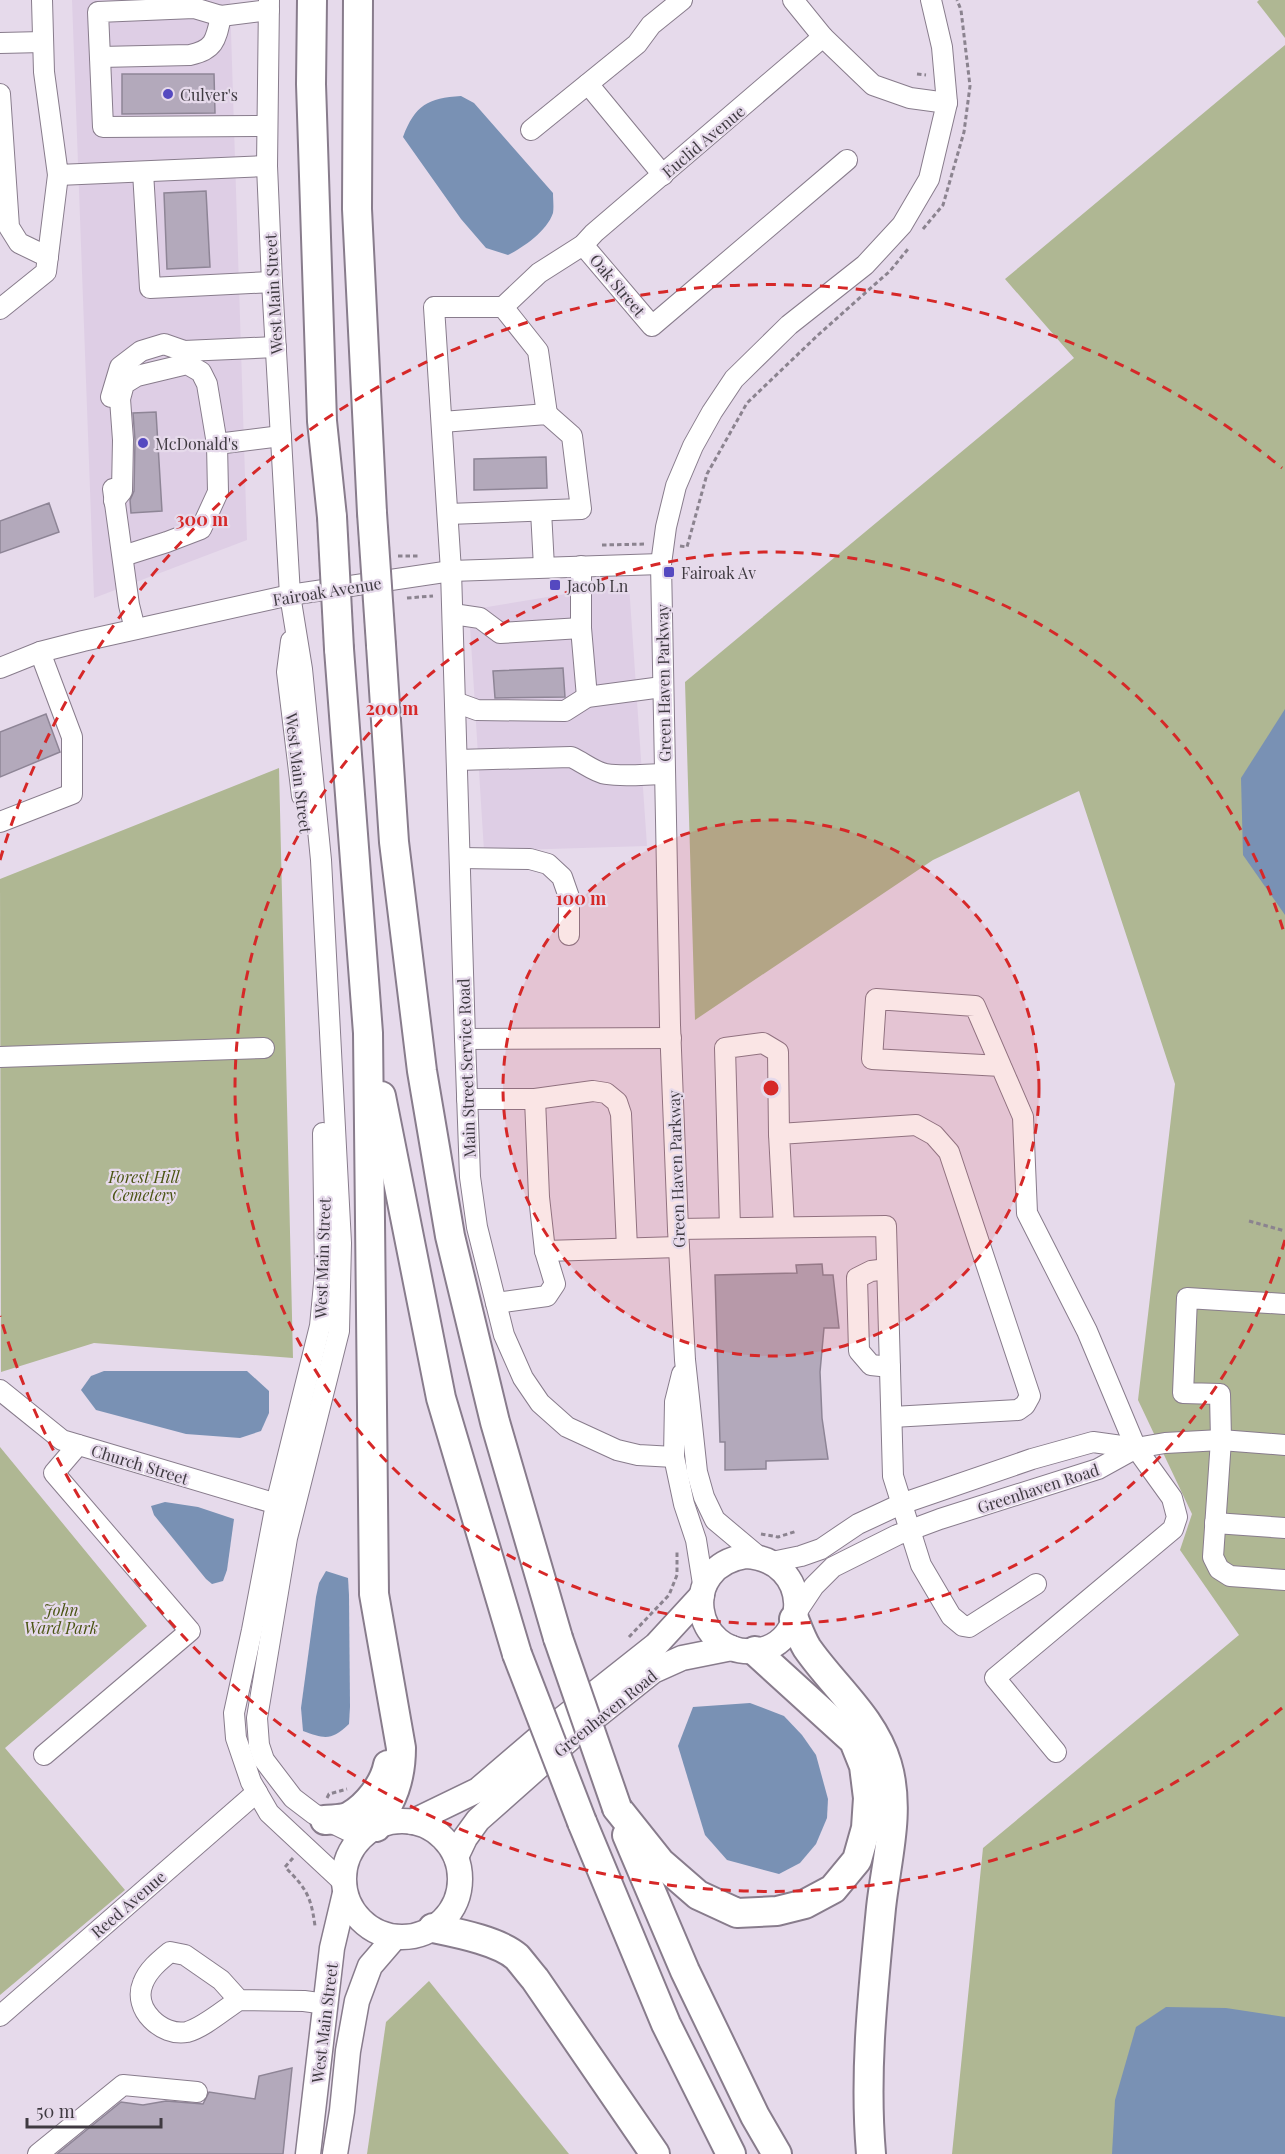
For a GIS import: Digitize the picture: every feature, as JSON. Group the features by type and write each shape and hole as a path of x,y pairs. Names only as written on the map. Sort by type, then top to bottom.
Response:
{"highway":[{"path":"312,0 311,84 322,421 332,517 339,649 368,1032 374,1594 401,1748 401,1770 394,1795 369,1832"},
{"path":"358,0 357,209 383,693 397,865 422,1071 450,1236 495,1422 558,1638 617,1808 685,1971 755,2116 777,2154"},
{"path":"368,1032 441,1398 517,1654 582,1822 666,2024 731,2154"},
{"path":"794,1618 806,1647 854,1703 876,1736 887,1764 892,1794 893,1824 881,1905 869,2039 867,2081 871,2154"},
{"path":"617,1808 660,1862 698,1895 737,1913 777,1911 805,1904 833,1889 857,1860 866,1828 868,1798 864,1766 854,1741 743,1649"},
{"path":"325,1820 348,1817 375,1792 387,1771 397,1719"},
{"path":"433,1928 487,1943 516,1956 535,1979 655,2154"}],"main road":[{"name":"Greenhaven Road","path":"544,1748 656,1645 703,1589 714,1570 734,1558 765,1559"},
{"path":"765,1559 784,1571 792,1583 797,1598 794,1618"},
{"path":"703,1589 701,1610 706,1624 714,1636 743,1649"},
{"name":"Greenhaven Road","path":"544,1748 584,1726 653,1671 682,1658 770,1647 782,1639 794,1618"},
{"path":"412,1822 478,1790 544,1748"},
{"path":"456,1857 465,1838 478,1820 544,1748"},
{"path":"394,1822 412,1822 429,1828 445,1840 456,1857 460,1877 457,1897 448,1915 433,1928 415,1936 395,1937 376,1932 360,1920 344,1888 344,1869 350,1852 369,1832 394,1822"},
{"name":"West Main Street","path":"308,2154 333,1945 344,1888"},
{"name":"West Main Street","path":"335,2154 357,2001 370,1966 395,1937"}],"street":[{"path":"0,309 46,272 58,175 44,72 42,0"},
{"path":"531,130 637,44 651,25 682,0"},
{"path":"793,0 823,38 873,85 910,98 947,103"},
{"name":"Green Haven Parkway","path":"685,1360 671,1038 661,564 666,527 676,486 693,446 734,379 789,325 864,265 902,225 929,179 947,103 942,47 931,0"},
{"path":"267,126 103,127 98,12 194,8 221,16 269,5"},
{"name":"West Main Street","path":"269,5 267,166 290,595 302,669 321,860 341,1244 339,1331 252,1630 234,1713 236,1738 251,1782 269,1813 344,1888"},
{"path":"100,57 190,56 204,52 212,45 221,16"},
{"name":"Euclid Avenue","path":"502,307 539,273 583,245 823,38"},
{"path":"0,43 43,42"},
{"path":"588,84 663,174"},
{"path":"0,94 9,227 19,243 48,257"},
{"name":"Oak Street","path":"583,245 652,326 847,160"},
{"path":"58,175 267,166"},
{"path":"143,172 150,288 272,282"},
{"name":"Main Street Service Road","path":"502,307 435,307 453,614 470,1177 477,1227 504,1335 523,1378 540,1403 567,1427 617,1450 655,1457 674,1457"},
{"path":"448,514 581,509 572,436 547,414 538,351 502,307"},
{"path":"135,629 129,605 114,501 110,399 120,367 141,351 164,344 184,351 276,347"},
{"path":"114,501 122,491 123,440 120,399 124,384 137,376 187,364 201,372 207,384 217,444 218,492 201,529 123,556"},
{"path":"442,422 547,414"},
{"path":"217,444 281,436"},
{"path":"541,511 544,567"},
{"name":"Fairoak Avenue","path":"0,668 39,652 290,595 451,571 661,564"},
{"path":"581,566 581,628 587,697"},
{"path":"453,614 480,618 500,633 581,628"},
{"path":"0,822 72,794 72,737 39,652"},
{"path":"455,702 477,710 565,711 587,697 663,687"},
{"path":"457,760 571,758 607,774 665,774"},
{"path":"460,858 530,859 548,864 562,877 569,897 569,935"},
{"path":"1001,1066 872,1059 876,999 975,1006 1001,1066 1023,1117 1028,1213 1087,1331 1136,1448 1172,1498 1178,1517 1173,1529 994,1678 1056,1752"},
{"path":"465,1040 671,1038"},
{"path":"730,1228 725,1048 763,1043 778,1052 779,1134 784,1227"},
{"path":"0,1058 264,1048"},
{"path":"467,1099 535,1099 593,1092 606,1093 617,1102 621,1114 627,1248"},
{"path":"496,1303 547,1296 555,1284 545,1251 539,1197 535,1099"},
{"path":"779,1134 916,1125 934,1135 949,1152 1030,1396 1025,1405 1018,1410 892,1417"},
{"path":"545,1251 627,1248 730,1228 886,1226 893,1476 921,1565 951,1616 963,1626 969,1626 1036,1584"},
{"path":"887,1269 871,1271 857,1278 859,1352 871,1365 890,1367"},
{"path":"1285,1304 1187,1298 1183,1393 1220,1394 1221,1440 1213,1557 1219,1569 1230,1576 1285,1580"},
{"path":"685,1360 675,1402 674,1457 684,1504 697,1543 703,1589"},
{"path":"685,1360 697,1472 704,1497 714,1520 765,1559"},
{"name":"Church Street","path":"0,1390 63,1440 286,1507"},
{"path":"1136,1448 1165,1443 1221,1440 1285,1445"},
{"name":"Greenhaven Road","path":"765,1559 801,1556 821,1549 858,1524 901,1504 1032,1459 1093,1442 1136,1448"},
{"path":"44,1755 190,1631 54,1473 78,1445"},
{"name":"Greenhaven Road","path":"794,1618 814,1586 833,1567 909,1530 1098,1469 1136,1448"},
{"name":"West Main Street","path":"286,1507 287,1538 257,1718 259,1745 264,1760 293,1797 314,1814 325,1820 369,1832"},
{"path":"1215,1523 1285,1528"},
{"name":"Reed Avenue","path":"0,2016 257,1792"},
{"path":"238,2000 221,1980 185,1954 170,1952 153,1966 142,1985 141,2005 152,2020 169,2031 188,2032 238,2000 304,2001 326,2004"},
{"path":"38,2154 123,2085 197,2092"}],"path":[{"path":"406,598 435,596"},
{"path":"1249,1221 1285,1232"},
{"path":"754,1531 762,1535 778,1537 797,1531"},
{"path":"285,1867 303,1884 315,1924 314,1934"}],"shaded area":[{"path":"72,0 230,0 247,540 94,598"},
{"path":"629,585 647,846 484,851 469,610"}],"green space":[{"path":"1259,0 1285,0 1285,38 1257,2"},
{"path":"1285,45 1285,2154 952,2154 983,1848 1239,1635 1180,1550 1192,1514 1138,1400 1175,1084 1079,791 933,860 695,1020 685,682 1074,358 1005,279"},
{"name":"Forest Hill Cemetery","path":"279,768 293,1358 94,1343 1,1372 0,879"},
{"name":"John Ward Park","path":"0,1447 147,1626 5,1748 125,1890 0,1995"},
{"path":"429,1981 569,2154 367,2154 386,2022"}],"water":[{"path":"461,96 474,103 553,193 553,213 546,226 528,243 508,255 486,248 461,219 403,137 412,117 424,105 431,101"},
{"path":"1285,709 1285,915 1243,855 1241,778"},
{"path":"104,1371 247,1371 269,1391 269,1413 261,1431 240,1438 186,1434 96,1410 81,1390 91,1376"},
{"path":"165,1502 198,1507 234,1519 227,1570 223,1581 212,1584 206,1579 154,1515 151,1506"},
{"path":"326,1571 348,1578 350,1707 349,1724 332,1736 322,1737 303,1731 301,1708 316,1597 319,1583"},
{"path":"750,1703 784,1716 802,1735 816,1755 828,1799 827,1818 816,1844 800,1863 779,1874 727,1860 705,1835 678,1746 693,1707"},
{"path":"1166,2007 1226,2008 1285,2017 1285,2154 1112,2154 1115,2100 1136,2027"}],"building":[{"name":"Culver's","path":"122,74 214,74 215,113 122,114"},
{"path":"206,191 210,267 167,269 164,193"},
{"name":"McDonald's","path":"156,412 162,511 131,513 130,500 134,491 133,413"},
{"path":"546,457 547,488 474,490 474,459"},
{"path":"49,503 59,532 0,553 0,521"},
{"path":"563,668 565,697 495,698 493,671"},
{"path":"46,714 60,752 0,777 0,732"},
{"path":"822,1264 823,1275 833,1275 839,1328 824,1328 820,1372 822,1418 828,1459 766,1461 766,1469 725,1470 725,1442 720,1442 715,1275 797,1273 796,1265"},
{"path":"292,2068 283,2154 57,2154 121,2102 143,2105 166,2101 203,2104 209,2092 255,2099 259,2076"}],"place":[{"name":"Culver's","path":"168,94"},
{"name":"McDonald's","path":"143,443"},
{"name":"Fairoak Av","path":"669,572"},
{"name":"Jacob Ln","path":"555,585"}]}
